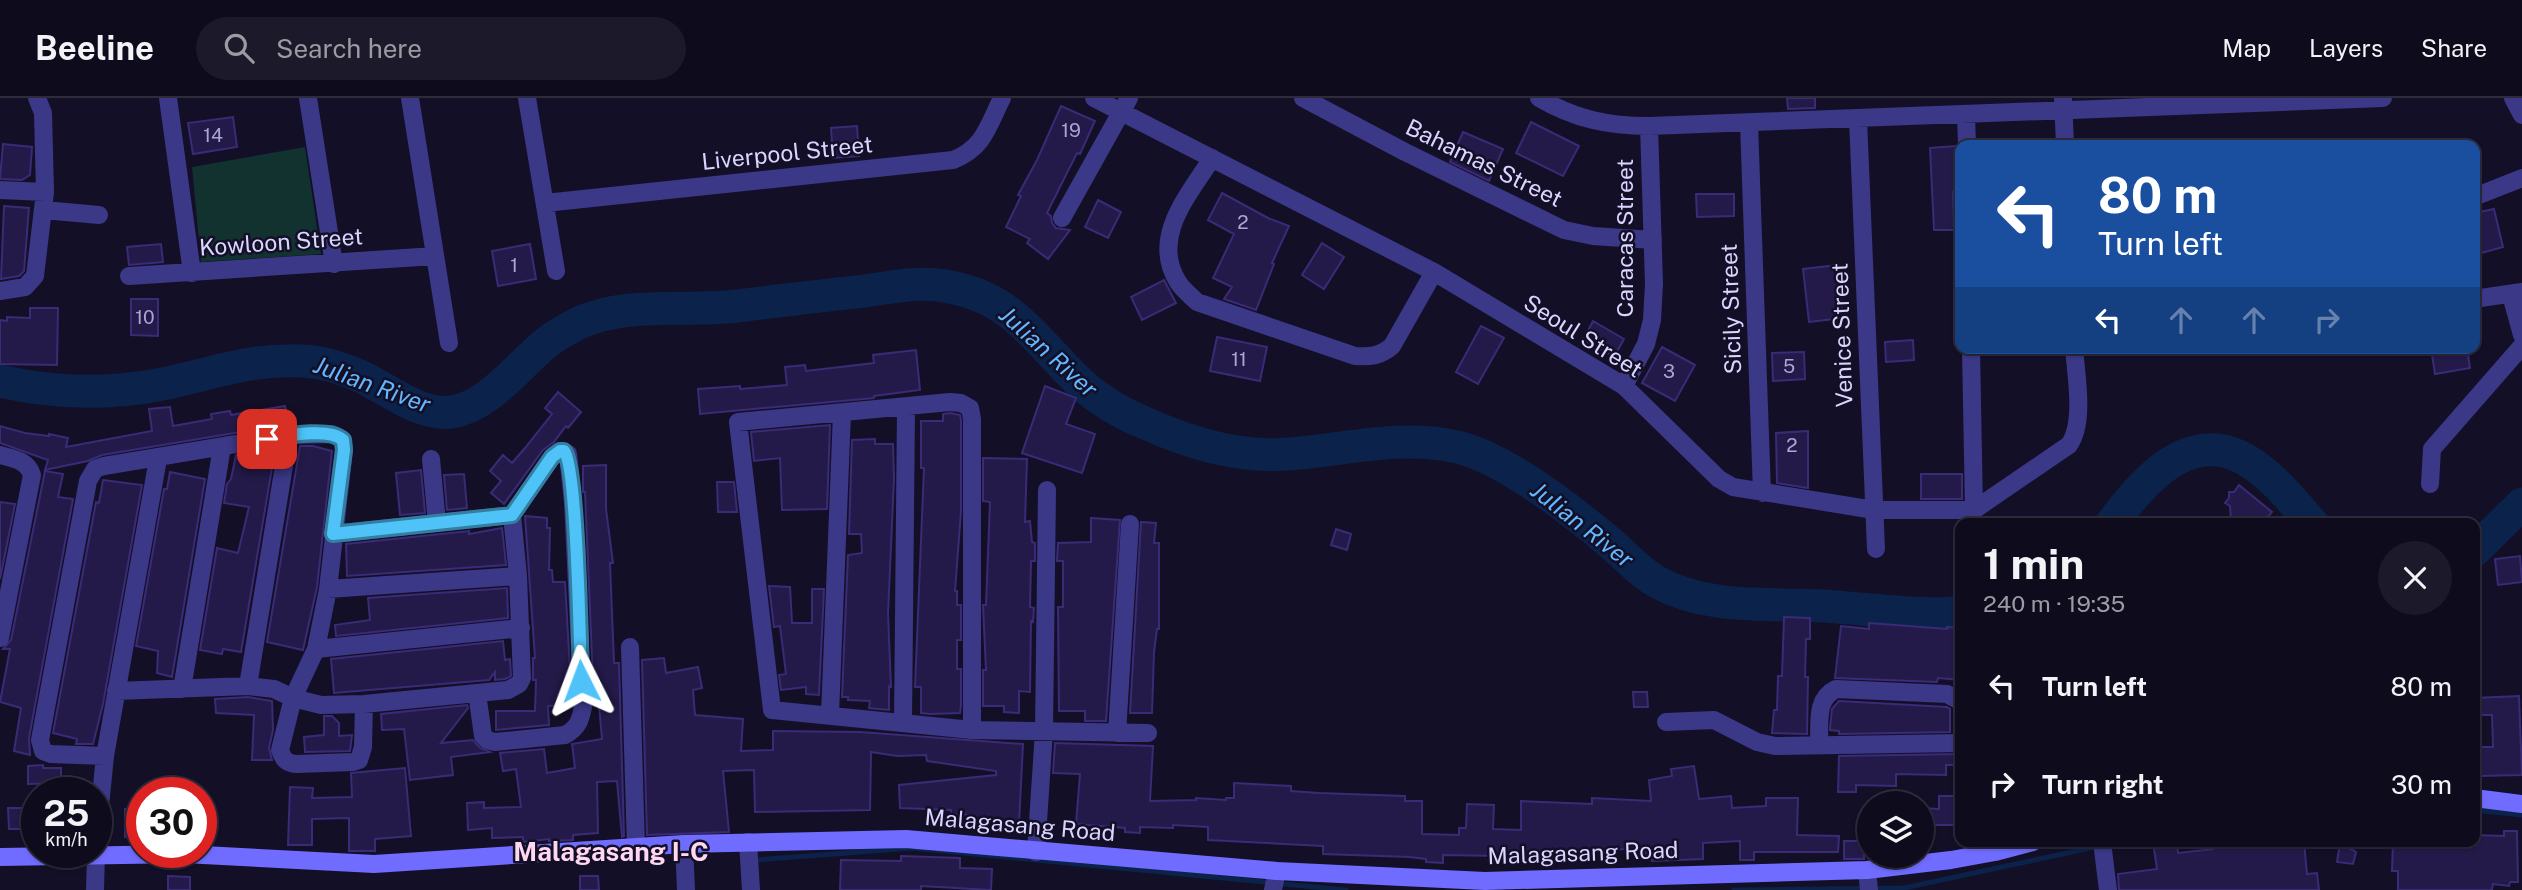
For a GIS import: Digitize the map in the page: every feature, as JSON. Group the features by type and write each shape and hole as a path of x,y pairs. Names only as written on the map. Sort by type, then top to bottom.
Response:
{"main road":[{"path":"2480,799 2522,804"},
{"name":"Malagasang Road","path":"112,853 184,854 374,864 684,844 906,839 1277,871 1381,884 1867,870 1951,860 1995,847"},
{"name":"Malagasang Road","path":"0,857 21,856"}],"street":[{"path":"0,291 25,287 35,276 45,191 43,113 37,98"},
{"path":"168,98 192,273"},
{"path":"308,98 334,264"},
{"path":"410,98 449,343"},
{"name":"Liverpool Street","path":"545,203 953,160 968,154 979,143 1002,98"},
{"name":"Seoul Street","path":"1094,98 1125,105 1212,158 1434,272 1624,386 1719,479 1733,488 1874,510 1974,510"},
{"name":"Bahamas Street","path":"1303,98 1563,230 1593,236 1653,240"},
{"path":"1539,98 1575,116 1615,126 1966,115 2063,105 2383,98"},
{"path":"2513,98 2522,115"},
{"path":"533,99 556,271"},
{"path":"1062,218 1125,105"},
{"path":"2063,105 2065,140"},
{"path":"1966,115 1967,140"},
{"name":"Venice Street","path":"1858,119 1876,549"},
{"name":"Sicily Street","path":"1749,123 1762,493"},
{"name":"Caracas Street","path":"1624,386 1646,344 1652,320 1653,240 1649,126"},
{"path":"1212,158 1171,224 1167,245 1170,264 1178,283 1197,302 1355,356 1372,357 1382,354 1392,346 1434,272"},
{"path":"2480,195 2522,178"},
{"path":"0,190 45,191"},
{"path":"44,210 99,215"},
{"name":"Kowloon Street","path":"129,276 435,256"},
{"path":"2480,298 2516,293 2522,335"},
{"path":"2430,484 2432,449 2522,346"},
{"path":"1971,354 1974,510"},
{"path":"1974,510 2069,445 2074,438 2078,424 2074,354"},
{"path":"972,730 970,408 961,403 950,402 737,422 772,710 972,730 1148,733"},
{"path":"902,722 906,408"},
{"path":"830,715 842,413"},
{"path":"105,756 51,754 43,751 40,740 91,473 104,466 289,435 332,433 343,440 328,589 316,649 293,698 280,750 282,758 296,764 359,760 363,747 364,704"},
{"path":"248,686 289,435"},
{"path":"181,689 222,447"},
{"path":"117,691 248,686 274,689 293,698 321,705 364,704 508,690 519,684 522,678 518,576 512,515 552,457 564,451 570,461 573,503 583,707 580,721 574,730 565,735 495,742 487,740 482,736 477,694"},
{"path":"0,455 29,466 32,475 0,638"},
{"path":"102,777 158,459"},
{"path":"431,459 437,523"},
{"path":"1036,852 1044,731 1047,490"},
{"path":"333,534 512,515"},
{"path":"1117,733 1130,524"},
{"path":"328,589 518,576"},
{"path":"316,649 521,628"},
{"path":"630,647 636,847"},
{"path":"1819,745 1821,700 1836,689 1947,694 1955,698"},
{"path":"1666,722 1714,720 1764,744 1955,743"},
{"path":"748,842 751,890"},
{"path":"684,844 686,890"},
{"path":"2103,847 2108,890"},
{"path":"84,890 89,868"},
{"path":"94,868 95,890"},
{"path":"1867,870 1869,890"},
{"path":"1273,890 1277,871"}],"green space":[{"path":"305,147 321,254 201,262 192,167"}],"building":[{"path":"1787,98 1815,98 1815,108 1788,109"},
{"path":"1061,106 1095,121 1047,213 1056,228 1070,230 1048,259 1027,243 1030,239 1006,227 1021,196 1018,195"},
{"path":"233,117 237,147 193,154 188,123"},
{"path":"1531,122 1579,146 1563,176 1516,153"},
{"path":"857,126 859,156 833,158 831,128"},
{"path":"1463,132 1503,149 1489,181 1450,162"},
{"path":"3,144 32,147 30,175 22,180 0,179"},
{"path":"1955,146 1954,230 1934,230 1930,148"},
{"path":"1222,193 1268,218 1289,226 1272,263 1274,264 1256,310 1224,299 1232,287 1213,278 1234,234 1208,220"},
{"path":"1696,194 1734,194 1734,216 1697,217"},
{"path":"1098,200 1121,212 1108,238 1085,227"},
{"path":"4,206 29,208 24,271 19,276 1,279"},
{"path":"2494,209 2503,247 2480,253 2480,212"},
{"path":"1322,243 1344,257 1324,289 1302,275"},
{"path":"161,244 163,262 129,265 127,247"},
{"path":"530,244 536,279 498,286 492,251"},
{"path":"1837,265 1843,318 1809,322 1803,269"},
{"path":"1164,280 1176,303 1142,320 1131,297"},
{"path":"131,299 158,299 158,336 131,335"},
{"path":"30,308 58,308 57,365 0,364 0,320 7,321 7,317 30,318"},
{"path":"1593,321 1624,339 1614,357 1583,340"},
{"path":"1481,326 1504,338 1478,384 1456,372"},
{"path":"1217,337 1267,347 1260,381 1210,371"},
{"path":"1913,340 1914,360 1886,362 1885,342"},
{"path":"1662,347 1695,365 1675,401 1642,383"},
{"path":"916,350 920,390 874,398 700,414 698,389 787,385 785,367 805,365 806,371 874,363 873,355"},
{"path":"1804,352 1805,379 1773,381 1772,353"},
{"path":"2432,354 2468,354 2470,368 2435,374"},
{"path":"1045,386 1076,398 1066,424 1095,434 1082,473 1022,453"},
{"path":"558,392 581,412 554,442 543,450 504,504 491,493 501,481 490,471 503,455 512,463 525,448 552,414 545,408"},
{"path":"285,406 289,424 102,455 88,461 45,470 48,460 0,443 0,426 25,433 68,438 66,447 152,431 149,409 170,407 173,426 212,419 211,414 230,411 231,415"},
{"path":"943,414 960,415 961,420 961,511 955,591 957,605 961,605 961,640 957,640 957,669 961,669 961,705 960,713 931,714 921,713 921,687 915,687 924,468 921,468 921,421 943,421"},
{"path":"830,425 827,509 782,510 780,458 754,461 751,432"},
{"path":"1808,431 1808,488 1777,483 1776,433"},
{"path":"875,439 875,444 893,444 888,614 891,687 889,686 889,710 869,708 870,701 848,700 848,697 842,697 848,555 862,553 861,534 849,534 852,440"},
{"path":"300,446 332,451 317,587 303,650 267,642"},
{"path":"250,453 274,456 241,652 223,649 222,654 200,650 217,548 238,553 249,507 224,503 227,484 231,479 236,455"},
{"path":"983,458 1027,459 1025,522 1030,521 1032,542 1035,543 1035,561 1031,561 1030,607 1034,608 1033,622 1031,621 1030,692 1019,691 1019,713 1004,712 1004,706 983,706 983,670 986,670 983,605 986,605 990,502 983,501"},
{"path":"606,465 606,509 613,563 610,563 614,663 619,663 624,836 622,837 617,781 597,782 598,833 573,835 573,840 523,842 523,837 492,838 492,828 468,830 467,803 484,802 484,808 521,807 516,769 503,771 500,753 544,749 547,773 575,768 572,744 602,739 599,705 594,705 583,466"},
{"path":"421,470 425,513 400,515 396,473"},
{"path":"45,471 63,474 58,497 73,499 29,738 30,755 14,751 21,708 0,702 10,649 3,649 11,640"},
{"path":"170,472 205,479 172,677 157,673 158,651 136,646 164,489 167,489"},
{"path":"464,474 467,508 447,510 444,475"},
{"path":"1921,474 1962,474 1962,499 1921,499"},
{"path":"103,480 142,485 103,704 93,744 76,744 77,739 53,733 96,502 99,503"},
{"path":"717,482 734,482 737,512 718,512"},
{"path":"2239,485 2272,512 2267,518 2231,518 2230,506 2225,503 2229,492 2234,492"},
{"path":"0,502 15,504 0,579"},
{"path":"525,516 547,518 547,528 550,528 549,570 552,570 553,582 565,582 572,705 548,706 549,725 496,730 496,711 535,711 535,658"},
{"path":"1091,518 1120,520 1106,721 1085,721 1085,711 1059,711 1058,607 1063,607 1063,561 1057,561 1058,543 1091,542"},
{"path":"1141,522 1156,523 1154,543 1159,543 1159,629 1154,652 1152,713 1130,713"},
{"path":"502,528 506,565 347,576 346,544 469,531 469,534"},
{"path":"1336,529 1351,534 1347,550 1331,545"},
{"path":"2520,556 2522,582 2498,585 2495,559"},
{"path":"769,586 790,587 792,623 812,623 812,589 824,589 819,695 806,694 806,687 781,690 779,675 786,674 780,626 774,627"},
{"path":"507,588 508,618 336,636 335,625 370,620 368,598"},
{"path":"1784,617 1810,618 1810,639 1806,639 1805,677 1808,677 1807,734 1772,733 1774,710 1777,710 1778,676 1782,676"},
{"path":"1869,623 1955,628 1955,680 1938,678 1937,682 1835,678 1841,626 1869,629"},
{"path":"503,641 505,660 510,659 511,676 505,679 495,680 495,672 489,680 334,693 331,659"},
{"path":"664,658 666,673 698,667 702,688 693,690 695,715 743,719 741,751 773,750 773,731 860,732 1023,744 1019,824 971,821 971,815 951,814 951,810 900,808 899,785 996,775 996,771 927,761 926,755 897,756 871,752 870,810 755,812 754,770 723,771 729,832 647,835 642,660"},
{"path":"1633,692 1647,692 1648,707 1634,707"},
{"path":"2519,696 2522,775 2481,776 2481,747 2493,747 2492,715 2480,715 2480,698"},
{"path":"248,697 272,701 273,730 269,748 272,760 252,760 254,715 216,713 215,699"},
{"path":"1839,701 1947,707 1950,709 1950,732 1839,734 1839,731 1830,728 1832,709"},
{"path":"467,705 468,708 441,743 473,740 480,748 490,752 451,757 453,775 410,780 404,729 382,730 381,714"},
{"path":"324,716 332,716 339,723 339,736 352,735 350,751 305,752 304,737 324,735"},
{"path":"1055,743 1153,746 1150,801 1196,798 1226,800 1234,798 1234,783 1291,786 1291,791 1405,796 1405,801 1422,801 1422,834 1459,835 1459,828 1466,828 1467,804 1494,805 1493,829 1521,830 1521,801 1592,804 1592,798 1651,801 1649,780 1672,776 1671,769 1694,766 1699,799 1731,796 1732,808 1766,806 1766,798 1798,798 1797,835 1839,836 1838,852 1754,852 1754,860 1740,860 1740,841 1703,843 1703,859 1652,861 1652,853 1628,854 1628,849 1573,852 1573,856 1518,860 1500,860 1500,856 1443,855 1443,863 1409,857 1323,854 1323,846 1208,840 1208,827 1173,825 1173,828 1140,827 1140,833 1125,832 1125,828 1076,824 1080,774 1053,773"},
{"path":"1955,754 1955,765 1946,765 1946,775 1896,774 1896,786 1856,785 1856,792 1838,792 1839,756"},
{"path":"28,766 61,768 61,777 28,777"},
{"path":"405,768 411,836 375,839 375,851 349,851 349,818 312,819 312,845 288,845 290,787 313,788 312,798 352,797 351,773"},
{"path":"1939,796 1954,796 1954,825 1934,825 1934,809 1939,809"},
{"path":"8,808 21,808 21,829 9,829"},
{"path":"2504,831 2517,831 2518,882 2510,882 2509,886 2493,884 2492,890 2398,890 2398,871 2392,871 2393,847 2480,847 2480,835 2504,836"},
{"path":"1844,841 1857,841 1857,859 1844,859"},
{"path":"2154,847 2177,847 2178,853 2213,847 2304,847 2307,874 2317,873 2319,890 2119,890 2118,874 2157,869"},
{"path":"2339,847 2347,847 2356,852 2353,864 2337,862"},
{"path":"901,856 960,858 960,868 992,869 991,890 921,886 921,890 840,890 841,860 901,861"},
{"path":"168,876 190,877 190,890 168,890"},
{"path":"580,876 598,876 599,890 580,890"}],"waterway":[{"name":"Julian River","path":"0,381 59,390 118,390 158,385 265,362 303,361 327,364 349,372 417,406 452,412 466,408 491,394 558,335 581,322 619,311 719,308 919,284 938,285 962,290 1000,306 1030,330 1082,385 1099,398 1135,419 1197,443 1270,455 1394,442 1436,443 1457,447 1495,462 1536,486 1593,529 1644,573 1676,591 1738,603 1955,613"},
{"name":"Julian River","path":"2116,518 2156,473 2173,461 2192,453 2211,450 2232,454 2254,465 2278,485 2308,518"},
{"name":"Julian River","path":"2480,545 2522,504"},
{"path":"2480,811 2522,815"},
{"path":"1734,890 1904,888 2095,847"},
{"path":"757,860 912,848 1346,890"}],"district":[{"name":"Malagasang I-C","path":"611,852"}],"route":[{"path":"267,439 332,433 343,440 333,534 512,515 552,457 560,451 568,454 573,503 581,681"}]}
